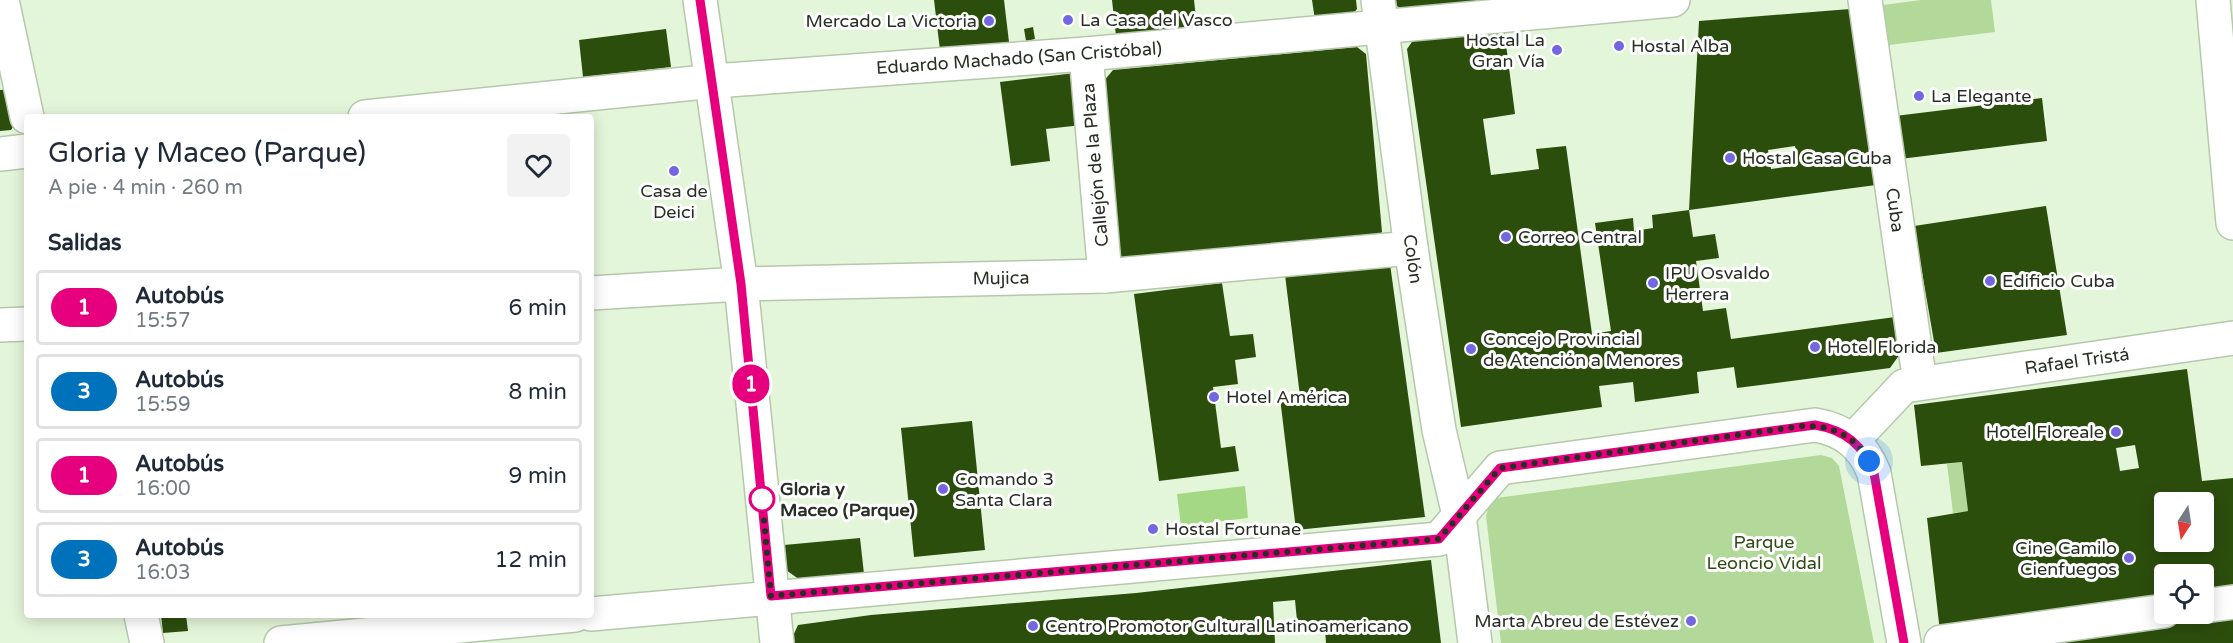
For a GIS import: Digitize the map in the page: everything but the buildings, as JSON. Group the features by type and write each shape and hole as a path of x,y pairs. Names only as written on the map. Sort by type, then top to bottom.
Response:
{"street":[{"path":"2,0 26,114"},
{"path":"700,0 714,81 741,284 777,643"},
{"name":"Eduardo Machado (San Cristóbal)","path":"394,114 714,81 1086,54 1379,14 1673,0"},
{"name":"Cuba","path":"1865,0 1920,384"},
{"path":"2212,0 2233,222"},
{"name":"Colón","path":"1379,14 1438,430 1459,515 1475,643"},
{"name":"Callejón de la Plaza","path":"1086,54 1105,276"},
{"path":"0,154 24,152"},
{"name":"Mujica","path":"594,292 741,284 1105,276 1411,248"},
{"path":"0,325 24,324"},
{"name":"Rafael Tristá","path":"1853,440 1904,386 2233,338"},
{"path":"594,614 771,596 1439,539 1500,468 1802,426 1829,427 1853,440 1863,449 1874,473 1904,643"},
{"path":"2214,605 2233,602"},
{"path":"1941,642 2154,612"},
{"path":"142,618 147,643"},
{"path":"281,643 544,618"}],"green space":[{"path":"1921,0 1991,0 1995,32 1881,46 1876,6"},
{"name":"Parque Leoncio Vidal","path":"1821,455 1832,458 1839,466 1874,643 1501,643 1486,516 1489,506 1496,498"},
{"path":"1962,462 1968,511 1953,513 1947,464"}],"shaded area":[{"path":"1245,486 1248,518 1181,526 1177,494"}],"bus line":[{"name":"1","path":"700,0 714,81 741,284 771,596 1439,539 1500,468 1815,425 1842,432 1853,440 1863,449 1874,473 1904,643"}],"place":[{"name":"La Casa del Vasco","path":"1068,20"},
{"name":"Mercado La Victoria","path":"989,21"},
{"name":"Hostal Alba","path":"1619,46"},
{"name":"Hostal La Gran Vía","path":"1557,50"},
{"name":"La Elegante","path":"1919,96"},
{"name":"Hostal Casa Cuba","path":"1730,158"},
{"name":"Casa de Deici","path":"674,171"},
{"name":"Correo Central","path":"1506,237"},
{"name":"Edificio Cuba","path":"1990,281"},
{"name":"IPU Osvaldo Herrera","path":"1653,283"},
{"name":"Hotel Florida","path":"1815,347"},
{"name":"Concejo Provincial de Atención a Menores","path":"1471,349"},
{"name":"Hotel América","path":"1214,397"},
{"name":"Hotel Floreale","path":"2116,432"},
{"name":"Comando 3 Santa Clara","path":"943,489"},
{"name":"Gloria y Maceo (Parque)","path":"762,499"},
{"name":"Hostal Fortunae","path":"1153,529"},
{"name":"Cine Camilo Cienfuegos","path":"2129,558"},
{"name":"Marta Abreu de Estévez","path":"1691,621"},
{"name":"Centro Promotor Cultural Latinoamericano","path":"1033,626"}],"route":[{"path":"762,499 771,596 1439,539 1500,468 1802,426 1829,427 1842,432 1863,449 1869,461"}]}
